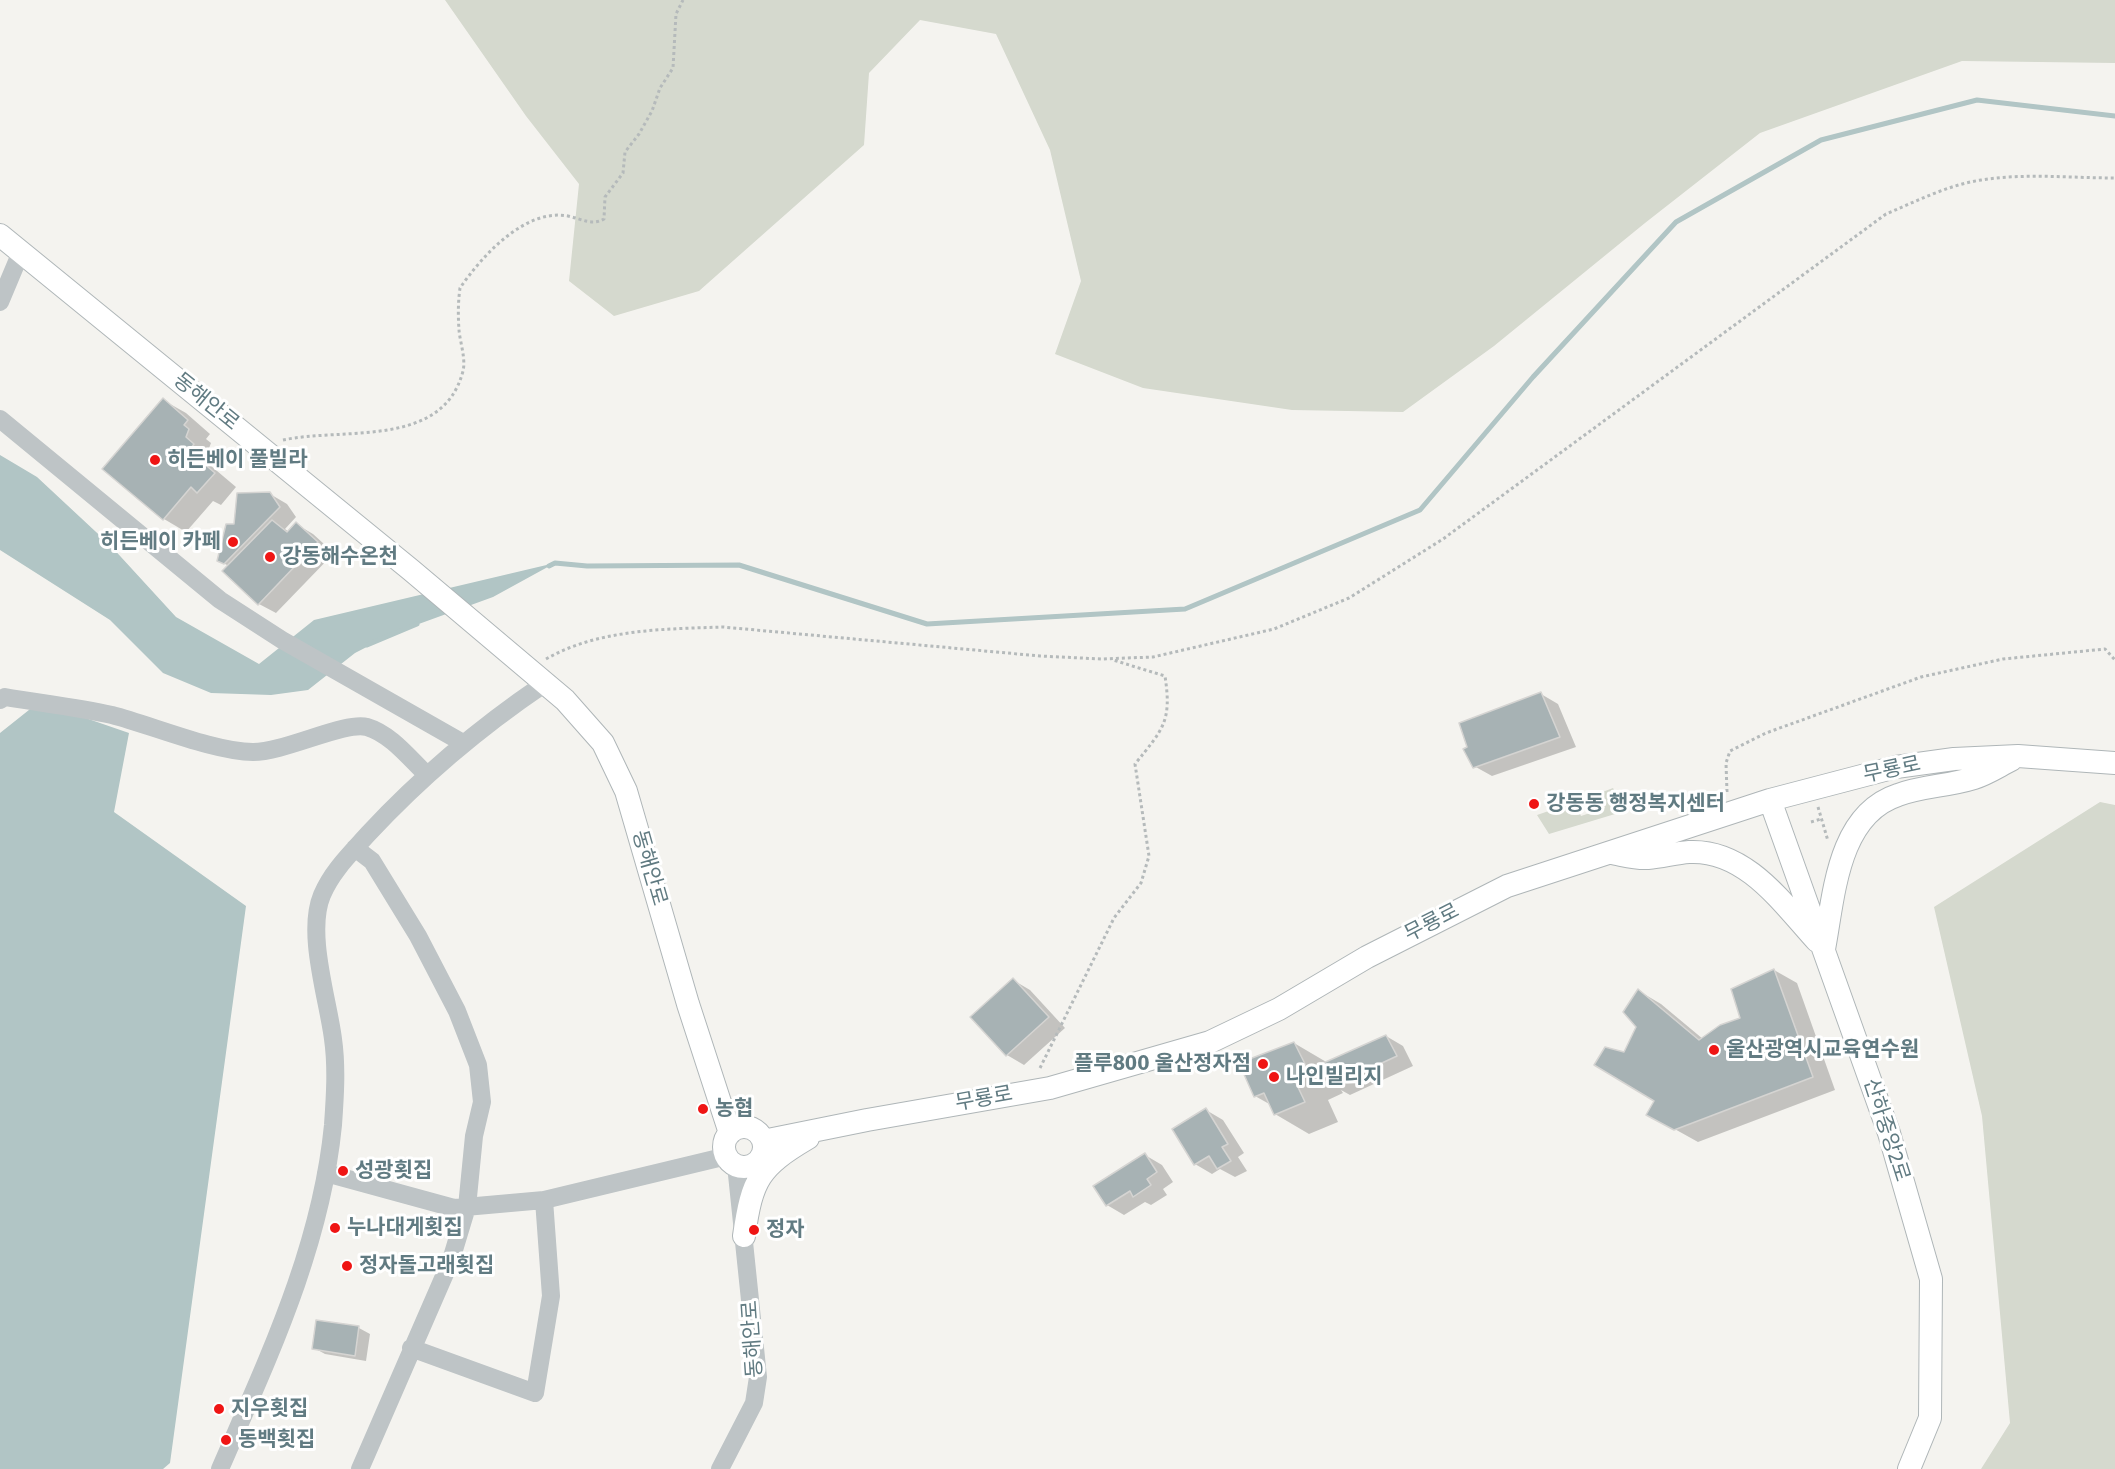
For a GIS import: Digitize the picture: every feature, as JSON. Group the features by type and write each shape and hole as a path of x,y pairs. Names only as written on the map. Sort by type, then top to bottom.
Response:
{"main road":[{"name":"동해안로","path":"0,235 499,644 578,713 603,743 614,763 641,841 688,1004 730,1133"},
{"name":"무룡로","path":"763,1141 867,1119 1029,1092 1210,1042 1279,1010 1367,957 1507,886 1770,800 1896,767 1954,759 2018,756 2115,763"},
{"path":"1824,949 1841,863 1849,840 1860,823 1896,795 1976,778 2018,756"},
{"name":"산하중앙2로","path":"1770,800 1889,1133 1931,1279 1930,1418 1909,1469"},
{"path":"1609,852 1646,858 1691,852 1719,856 1746,868 1768,888 1824,949"},
{"path":"737,1128 751,1128 763,1141 763,1151 757,1161 748,1166 731,1160 724,1144 730,1133 737,1128"},
{"path":"744,1236 748,1208 762,1172 774,1158 818,1131"}],"street":[{"path":"0,302 21,252"},
{"path":"0,419 220,600 282,640 463,743"},
{"path":"220,1469 297,1285 315,1227 326,1173 333,1124 334,1061 316,932 321,897 333,874 355,848 427,776 536,677"},
{"path":"0,700 4,697 110,715 219,746 251,752 283,749 346,728 367,727 392,741 427,776"},
{"path":"355,848 372,861 418,936 457,1011 478,1065 482,1102 474,1136 467,1207 451,1260 360,1469"},
{"path":"326,1173 454,1208 544,1200 731,1160"},
{"name":"동해안로","path":"720,1469 754,1403 758,1377 744,1236 731,1160"},
{"path":"411,1348 535,1393 551,1296 544,1200"}],"path":[{"path":"259,445 296,437 384,432 415,425 443,407 464,368 459,330 460,288 501,241 531,222 545,216 568,216 584,222 598,222 604,219 605,197 624,173 625,152 639,134 652,111 660,88 673,68 676,14 683,0"},
{"path":"536,677 563,649 646,631 723,627 1040,656 1109,659 1153,657 1274,629 1349,598 1443,539 1886,214 1951,188 1980,180 2013,177 2115,178"},
{"path":"1726,813 1726,764 1730,751 1766,733 1921,677 2003,659 2105,649 2115,660"},
{"path":"1029,1092 1114,918 1141,883 1149,856 1135,764 1160,732 1169,704 1165,676 1109,659"},
{"path":"1818,807 1828,841 1835,844"},
{"path":"1811,822 1821,819"}],"shaded area":[{"path":"445,0 2115,0 2115,63 1962,61 1760,133 1494,346 1403,412 1292,410 1143,388 1055,354 1081,281 1050,150 996,34 920,20 869,73 864,145 699,291 614,316 569,281 579,184 526,116"},
{"path":"0,455 37,477 110,545 176,617 259,664 314,620 555,563 493,597 394,633 355,653 308,690 271,695 211,693 163,673 110,620 0,550"},
{"path":"39,702 129,733 114,812 246,906 170,1463 163,1469 0,1469 0,733"},
{"path":"1613,788 1625,811 1549,834 1537,815 1575,802 1581,816 1605,808 1600,793"},
{"path":"2100,802 2115,805 2115,1469 1981,1469 2010,1423 1982,1116 1934,907"}],"building":[{"name":"히든베이 풀빌라","path":"163,398 188,420 184,425 189,429 186,437 194,444 189,451 215,473 197,493 191,487 163,520 102,469"},
{"name":"히든베이 카페","path":"270,492 280,507 224,564 217,561 226,524 234,524 237,493"},
{"name":"강동해수온천","path":"272,520 287,532 296,522 318,542 258,605 222,571"},
{"name":"강동동 행정복지센터","path":"1541,692 1560,737 1473,768 1463,749 1467,747 1459,723"},
{"name":"울산광역시교육연수원","path":"1774,969 1813,1077 1674,1130 1646,1115 1654,1101 1594,1065 1605,1047 1624,1052 1636,1027 1623,1012 1638,989 1699,1040 1720,1025 1740,1018 1731,989"},
{"path":"1013,978 1049,1017 1006,1056 970,1017"},
{"path":"1386,1035 1397,1056 1332,1086 1321,1064"},
{"name":"나인빌리지","path":"1294,1042 1310,1074 1295,1081 1305,1102 1274,1115 1264,1093 1254,1097 1239,1063"},
{"path":"1206,1108 1228,1144 1222,1147 1231,1161 1217,1169 1209,1156 1194,1165 1172,1129"},
{"path":"1145,1153 1157,1172 1147,1179 1151,1185 1133,1197 1130,1191 1106,1206 1093,1186"},
{"path":"316,1320 359,1326 355,1356 312,1349"}],"waterway":[{"path":"549,566 555,563 587,566 739,565 927,624 1185,609 1420,510 1533,377 1676,222 1821,140 1977,100 2115,116"},
{"path":"367,645 417,624"}],"place":[{"name":"히든베이 풀빌라","path":"155,460"},
{"name":"히든베이 카페","path":"233,542"},
{"name":"강동해수온천","path":"270,557"},
{"name":"강동동 행정복지센터","path":"1534,804"},
{"name":"울산광역시교육연수원","path":"1714,1050"},
{"name":"플루800 울산정자점","path":"1263,1064"},
{"name":"나인빌리지","path":"1274,1077"},
{"name":"농협","path":"703,1109"},
{"name":"성광횟집","path":"343,1171"},
{"name":"누나대게횟집","path":"335,1228"},
{"name":"정자","path":"754,1230"},
{"name":"정자돌고래횟집","path":"347,1266"},
{"name":"지우횟집","path":"219,1409"},
{"name":"동백횟집","path":"226,1440"}]}
